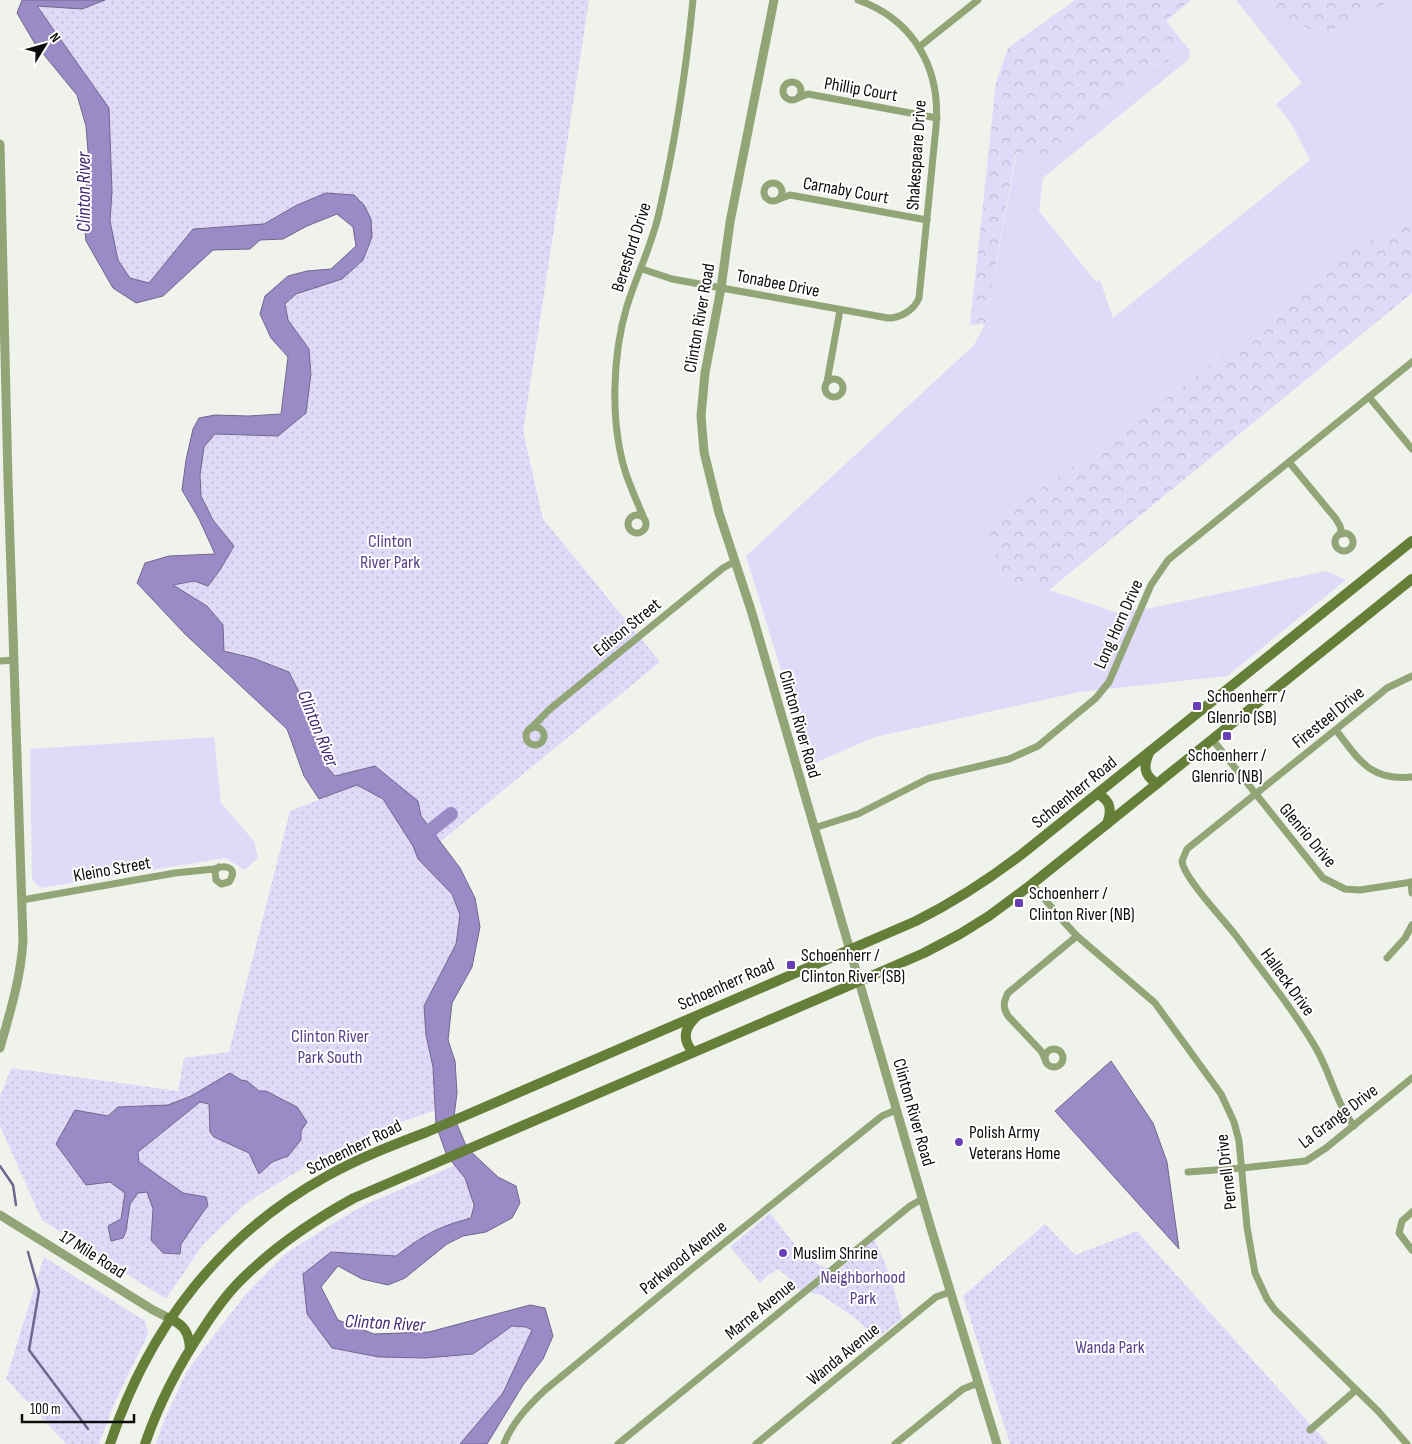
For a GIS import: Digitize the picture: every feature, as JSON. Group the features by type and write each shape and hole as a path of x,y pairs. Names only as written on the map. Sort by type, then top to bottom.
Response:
{"main road":[{"name":"Schoenherr Road","path":"110,1444 118,1417 132,1386 146,1357 170,1318 195,1285 225,1253 277,1209 334,1172 382,1149 427,1132 916,921 964,895 1006,866 1098,794 1412,541"},
{"path":"145,1444 167,1388 190,1349 226,1296 260,1262 286,1240 354,1198 859,982 924,953 960,934 997,911 1032,884 1412,579"},
{"path":"1150,752 1146,761 1145,771 1157,784"},
{"path":"1098,794 1107,800 1111,811 1107,824"},
{"path":"693,1052 687,1044 685,1034 690,1022 699,1014"},
{"path":"170,1318 179,1323 187,1332 190,1349"}],"street":[{"name":"Beresford Drive","path":"643,516 626,473 619,435 615,396 617,356 627,306 642,269 659,214 677,119 689,42 693,0"},
{"name":"Clinton River Road","path":"774,0 730,222 722,288 701,402 701,427 718,513 751,610 922,1199 997,1444"},
{"name":"Shakespeare Drive","path":"858,0 885,13 900,25 924,54 934,86 937,118 919,298 914,307 908,311"},
{"path":"919,47 978,0"},
{"name":"Phillip Court","path":"808,94 792,100 787,99 783,94 783,88 793,82 808,94 937,118"},
{"name":"Phillip Court","path":"798,98 801,93 800,87"},
{"path":"0,144 4,455 14,660 22,900 22,952 17,989 3,1024 0,1048"},
{"name":"Carnaby Court","path":"790,195 771,201 766,198 764,192 766,187 776,184 790,195 927,220"},
{"name":"Carnaby Court","path":"779,199 782,194 781,188"},
{"name":"Tonabee Drive","path":"642,269 672,279 888,318 898,317 908,311"},
{"path":"830,372 843,384 843,390 840,395 835,397 829,396 826,391 840,310"},
{"name":"Long Horn Drive","path":"814,828 858,814 929,778 1009,759 1038,746 1103,691 1114,672 1151,585 1168,560 1412,362"},
{"path":"827,382 832,379 838,380"},
{"path":"1369,397 1412,449"},
{"path":"1289,462 1336,519 1342,534"},
{"path":"632,517 637,514 643,516 646,521 646,527 642,532 636,533 628,525 637,502"},
{"name":"Edison Street","path":"531,728 550,709 723,568 734,562"},
{"path":"0,660 14,660"},
{"name":"Firesteel Drive","path":"1182,866 1182,856 1187,849 1387,688 1412,676"},
{"path":"541,719 544,736 542,742 534,745 529,743 526,738 527,732 531,728 538,728 542,731"},
{"path":"1336,730 1364,765 1375,772 1387,777 1412,777"},
{"name":"Glenrio Drive","path":"1212,739 1323,878 1335,886 1360,890 1411,882"},
{"path":"209,870 215,877 221,884 226,884 231,880 232,874 230,869 225,866 219,867 215,871 215,877"},
{"name":"Halleck Drive","path":"1182,866 1190,879 1231,929 1309,1036 1328,1072 1343,1109 1354,1126"},
{"name":"Kleino Street","path":"22,900 219,867"},
{"path":"1411,882 1412,893"},
{"name":"Pernell Drive","path":"1032,884 1077,936 1155,1003 1200,1064 1229,1108 1239,1140 1250,1249 1255,1273 1262,1290 1275,1310 1378,1411 1407,1444"},
{"path":"1387,958 1405,938 1412,925"},
{"path":"1041,1051 1056,1049 1060,1052 1061,1063 1056,1066 1050,1066 1041,1051 1008,1016 1003,1005 1004,999 1077,936"},
{"path":"1045,1059 1046,1054 1050,1050"},
{"name":"La Grange Drive","path":"1188,1172 1306,1161 1326,1148 1412,1078"},
{"name":"Parkwood Avenue","path":"504,1444 518,1418 545,1390 882,1116 896,1110"},
{"name":"Marne Avenue","path":"618,1444 910,1206 922,1199"},
{"path":"1412,1212 1402,1221 1399,1233 1412,1250"},
{"name":"17 Mile Road","path":"0,1215 153,1310 170,1318"},
{"name":"Wanda Avenue","path":"756,1444 936,1297 950,1292"},
{"path":"895,1444 963,1389 978,1383"},
{"path":"1310,1430 1356,1390"}],"green space":[{"name":"Clinton River Park","path":"105,0 589,0 523,431 543,519 660,662 440,842 421,816 417,801 375,766 336,776 325,762 302,698 289,672 253,657 224,650 223,625 207,605 173,585 194,581 208,586 234,546 213,519 201,496 200,475 204,447 216,434 278,436 306,413 312,373 309,350 287,319 286,304 297,293 342,278 363,260 372,237 371,219 364,205 353,195 327,193 298,204 264,224 193,228 149,284 131,278 118,260 110,221 112,192 109,108 37,5 82,9"},
{"path":"1075,0 1191,0 1166,21 1178,53 1041,162 1016,152 985,324 970,325 996,82 1008,48"},
{"path":"1236,0 1257,0 1321,36 1392,0 1412,0 1412,205 1405,226 1346,251 1197,376 1066,472 1005,582 1049,590 1115,612 1151,608 1326,571 1346,580 1227,676 1079,692 875,737 810,765 746,556 974,345 985,324 1017,151 1166,21 1190,51 1189,59 1043,178 1039,211 1096,282 1100,280 1113,318 1310,160 1292,125 1276,104 1302,83"},
{"path":"1257,0 1392,0 1321,36"},
{"path":"1412,205 1412,293 1049,590 1005,582 986,529 1197,376 1346,251 1405,226"},
{"path":"214,737 221,803 254,841 258,858 245,870 225,858 41,888 32,880 30,749"},
{"name":"Clinton River Park South","path":"357,785 384,799 413,846 418,859 452,894 460,915 456,944 424,1006 426,1035 433,1067 436,1110 390,1126 323,1156 246,1203 202,1246 166,1299 42,1220 0,1126 0,1097 11,1068 178,1091 184,1058 229,1052 290,811"},
{"path":"455,1165 470,1190 472,1204 471,1219 449,1225 431,1233 396,1256 331,1252 307,1314 379,1357 425,1358 473,1354 512,1326 526,1327 532,1330 503,1393 460,1444 156,1444 165,1418 187,1371 244,1296 285,1254 365,1205"},
{"name":"Neighborhood Park","path":"770,1213 801,1251 826,1268 840,1269 874,1238 891,1278 902,1319 876,1338 856,1319 823,1296 797,1288 778,1269 760,1283 730,1247"},
{"name":"Wanda Park","path":"1045,1224 1075,1255 1137,1231 1328,1444 1010,1444 963,1296"},
{"path":"44,1257 145,1321 148,1334 114,1404 99,1444 66,1444 6,1379"}],"shaded area":[{"path":"22,0 105,0 82,9 37,6 109,108 112,192 110,221 118,260 130,278 149,283 193,229 264,224 297,205 326,193 354,195 364,205 371,219 372,237 363,260 342,279 296,294 285,304 288,320 309,349 311,374 306,413 278,436 215,434 204,447 200,475 201,496 213,520 234,546 208,586 194,581 173,585 207,606 223,625 224,651 253,658 289,672 302,698 324,763 335,776 375,766 418,801 421,816 460,868 475,898 480,927 472,967 452,1003 448,1040 455,1061 457,1093 454,1117 467,1148 498,1177 516,1186 520,1203 512,1218 486,1232 463,1236 447,1244 405,1278 388,1285 362,1279 338,1266 321,1287 338,1320 374,1334 429,1332 530,1305 545,1308 553,1336 543,1359 523,1385 487,1444 460,1444 503,1393 532,1330 526,1327 512,1326 473,1354 425,1358 379,1357 332,1348 307,1314 303,1274 331,1252 396,1256 431,1232 471,1218 474,1205 465,1178 447,1156 436,1125 433,1067 426,1035 424,1006 456,944 460,915 452,894 418,859 413,846 383,799 357,785 319,799 304,776 287,729 185,634 137,583 145,563 169,556 215,554 199,519 182,490 193,429 199,418 215,415 281,414 288,357 271,338 260,314 265,296 288,276 307,271 331,269 356,246 353,227 337,214 307,226 283,239 260,240 250,249 213,250 163,296 136,303 113,288 86,241 83,210 89,164 86,126 77,95 35,44 17,13"},
{"path":"1111,1061 1153,1123 1167,1162 1179,1249 1055,1111"},
{"path":"230,1073 241,1080 247,1081 259,1091 266,1091 297,1107 307,1122 301,1131 301,1140 288,1156 272,1162 259,1174 249,1153 214,1137 210,1132 209,1104 200,1102 138,1152 139,1162 183,1193 206,1197 208,1205 181,1244 180,1254 163,1253 151,1240 153,1209 147,1192 138,1193 130,1204 126,1231 123,1238 111,1241 108,1226 121,1219 125,1193 110,1182 86,1185 56,1144 75,1110 108,1116 118,1107 168,1105 191,1096"}],"waterway":[{"path":"426,848 431,830 451,814"},
{"path":"0,1166 13,1185 16,1205"},
{"path":"28,1252 39,1291 29,1350 88,1429"}],"place":[{"name":"Schoenherr / Glenrio (SB)","path":"1197,706"},
{"name":"Schoenherr / Glenrio (NB)","path":"1227,736"},
{"name":"Schoenherr / Clinton River (NB)","path":"1019,903"},
{"name":"Schoenherr / Clinton River (SB)","path":"791,965"},
{"name":"Polish Army Veterans Home","path":"959,1142"},
{"name":"Muslim Shrine","path":"783,1253"}],"water label":[{"name":"Clinton River","path":"83,192"},
{"name":"Clinton River","path":"319,728"},
{"name":"Clinton River","path":"385,1322"}]}
